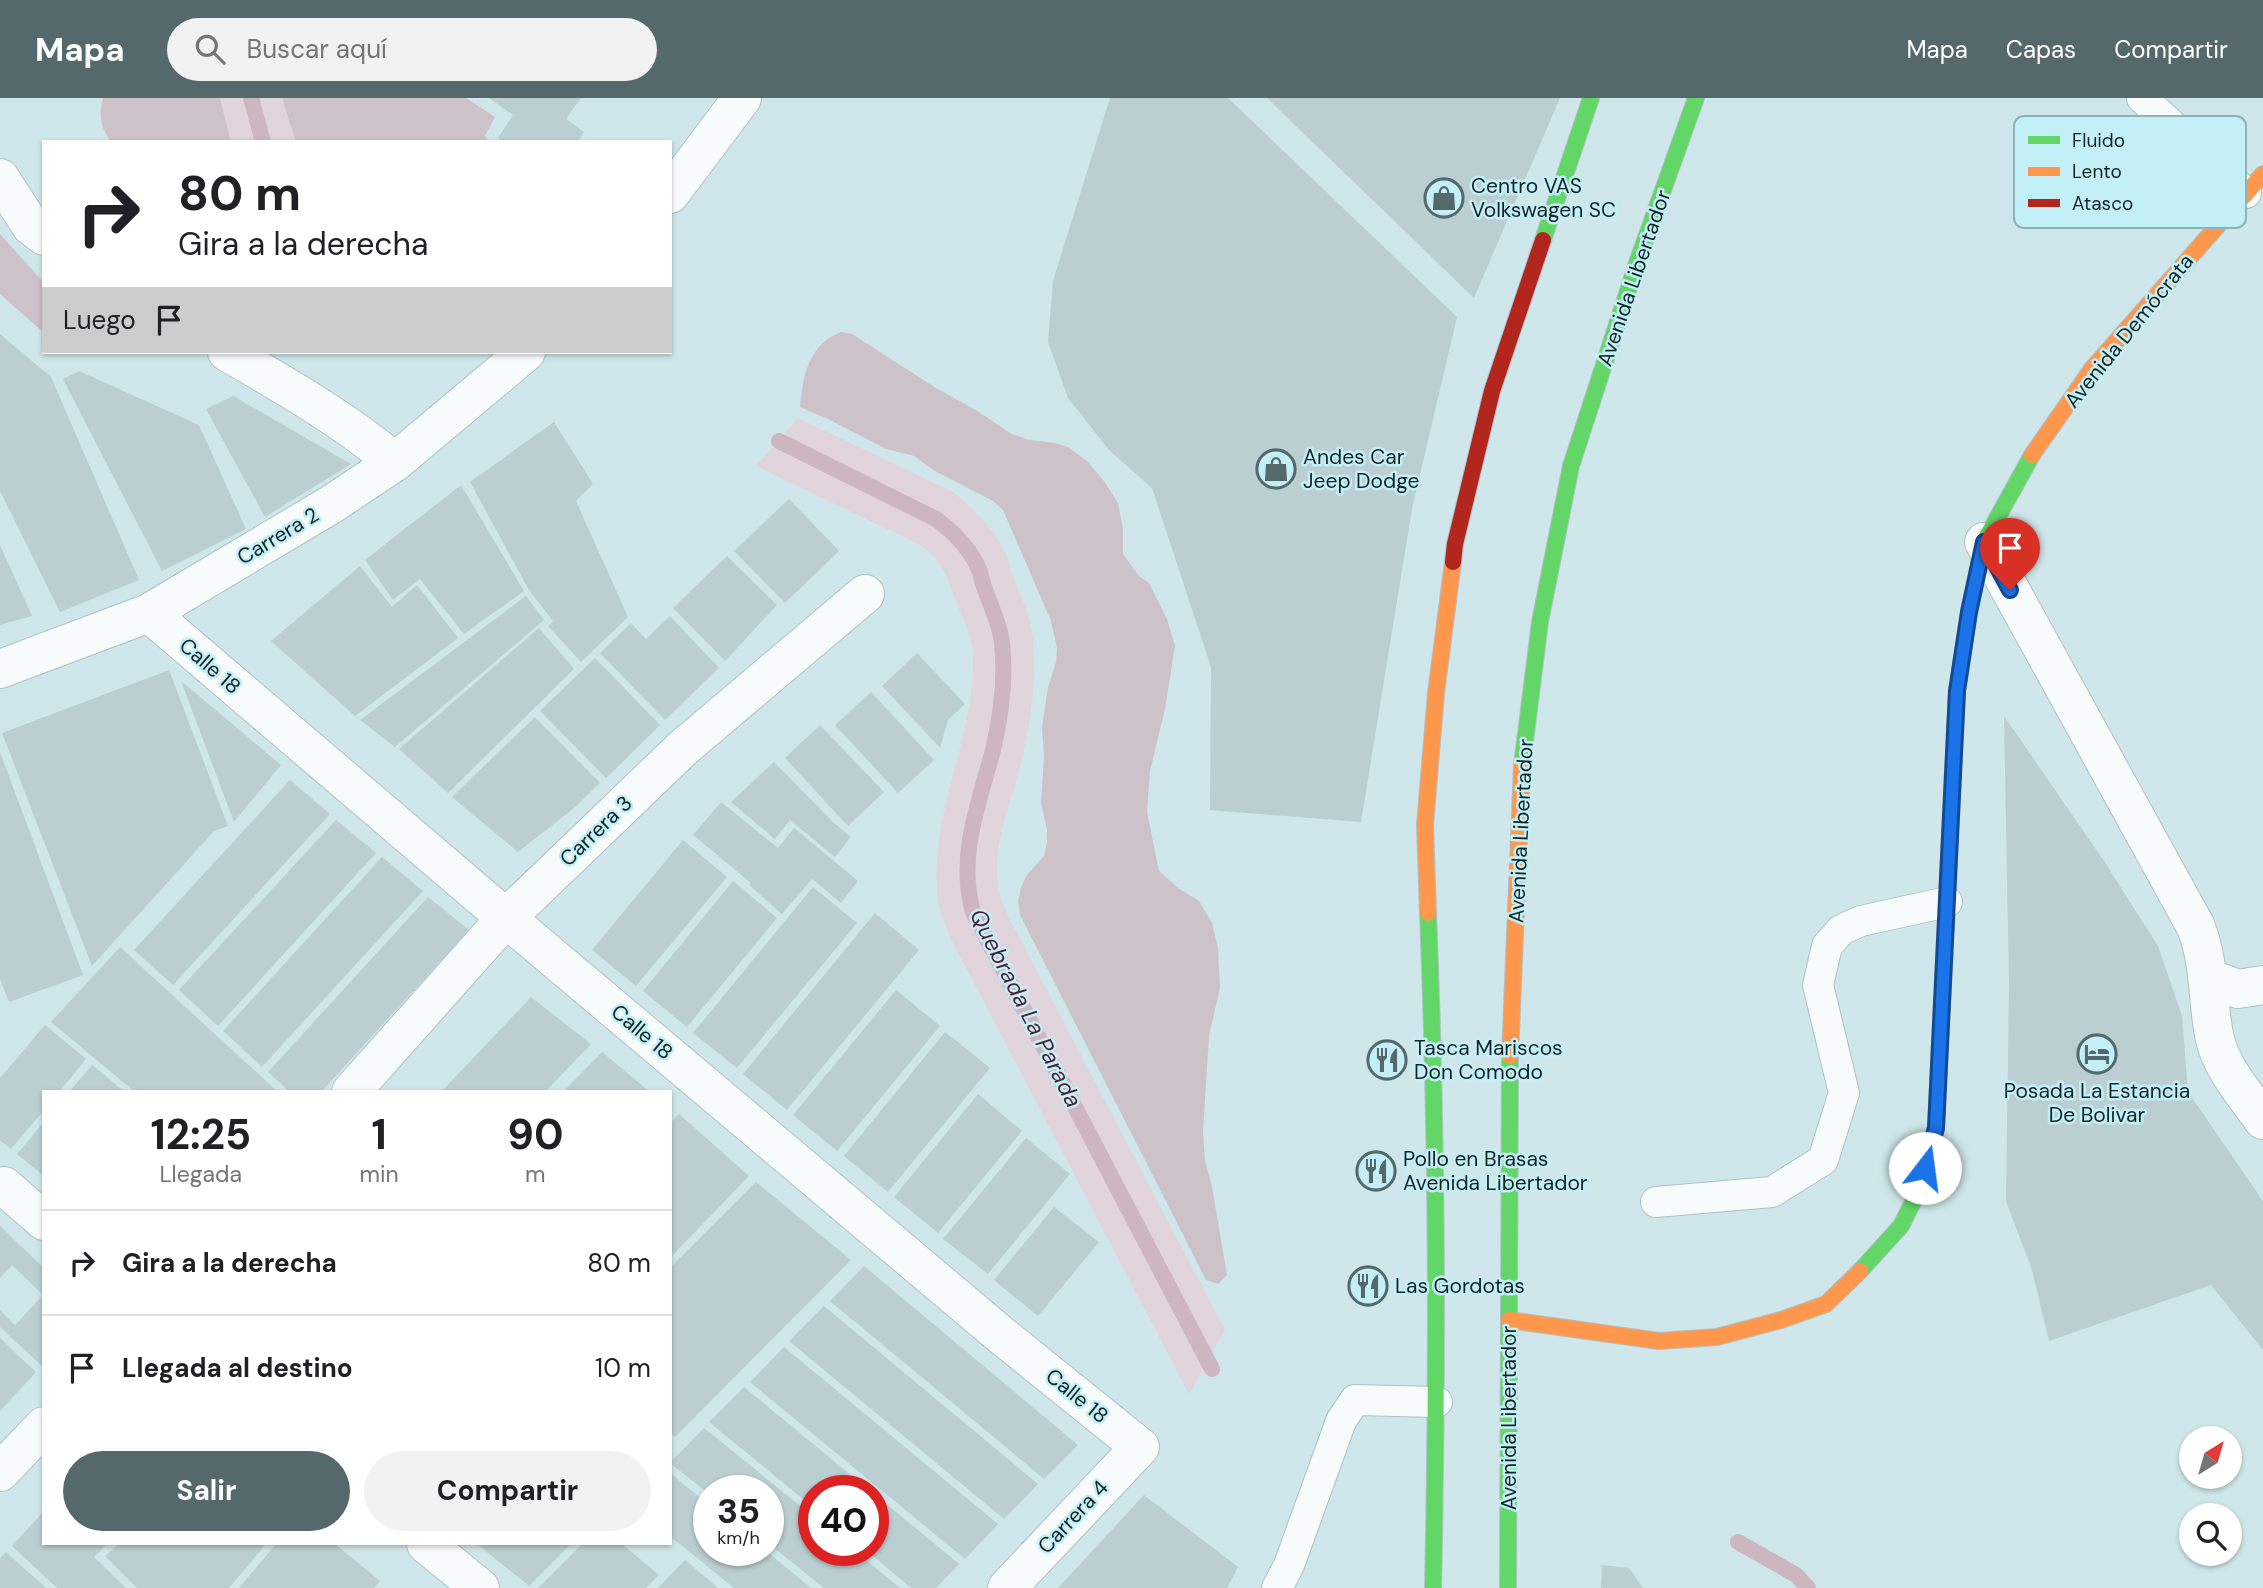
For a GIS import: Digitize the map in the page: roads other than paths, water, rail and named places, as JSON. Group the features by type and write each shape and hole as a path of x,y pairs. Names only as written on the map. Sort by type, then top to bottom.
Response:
{"main road":[{"path":"1433,1588 1437,1402 1435,1091 1425,825 1436,693 1455,544 1492,391 1591,98"},
{"name":"Avenida Libertador","path":"1508,1588 1509,1090 1520,782 1540,622 1572,466 1638,260 1696,98"},
{"name":"Avenida Demócrata","path":"1509,1320 1659,1341 1717,1337 1781,1321 1826,1304 1901,1226 1920,1188 1936,1128 1957,691 1969,612 1984,542 2032,454 2092,369 2215,228"}],"street":[{"path":"672,191 742,98"},
{"path":"0,177 31,226 42,234"},
{"path":"230,354 319,405 359,432 395,462"},
{"name":"Carrera 2","path":"0,669 149,613 332,504 395,462 524,354"},
{"path":"1984,542 2196,927 2204,948 2214,1037 2225,1065 2263,1121"},
{"name":"Carrera 3","path":"353,1090 506,918 683,748 865,594"},
{"name":"Calle 18","path":"149,613 1001,1335 1140,1447"},
{"path":"2208,978 2238,989 2263,985"},
{"path":"4,1186 42,1219"},
{"path":"0,1472 42,1428"},
{"name":"Carrera 4","path":"1007,1588 1140,1447"},
{"path":"427,1545 480,1588"}],"lane":[{"path":"2142,98 2166,116"},
{"path":"1656,1202 1772,1192 1823,1160 1844,1093 1818,985 1827,946 1841,930 1861,921 1947,902"},
{"path":"1277,1588 1289,1565 1340,1421 1355,1400 1437,1402"}],"waterway":[{"name":"Quebrada La Parada","path":"251,98 262,140"},
{"name":"Quebrada La Parada","path":"779,441 936,519 962,542 980,572 1000,630 1003,670 996,737 976,810 969,851 967,871 973,912 1212,1369"},
{"name":"Quebrada La Parada","path":"1738,1542 1796,1575 1808,1588"}],"place":[{"name":"Centro VAS Volkswagen SC","path":"1444,198"},
{"name":"Andes Car Jeep Dodge","path":"1276,469"},
{"name":"Posada La Estancia De Bolivar","path":"2097,1054"},
{"name":"Tasca Mariscos Don Comodo","path":"1387,1060"},
{"name":"Pollo en Brasas Avenida Libertador","path":"1376,1171"},
{"name":"Las Gordotas","path":"1368,1286"}]}
